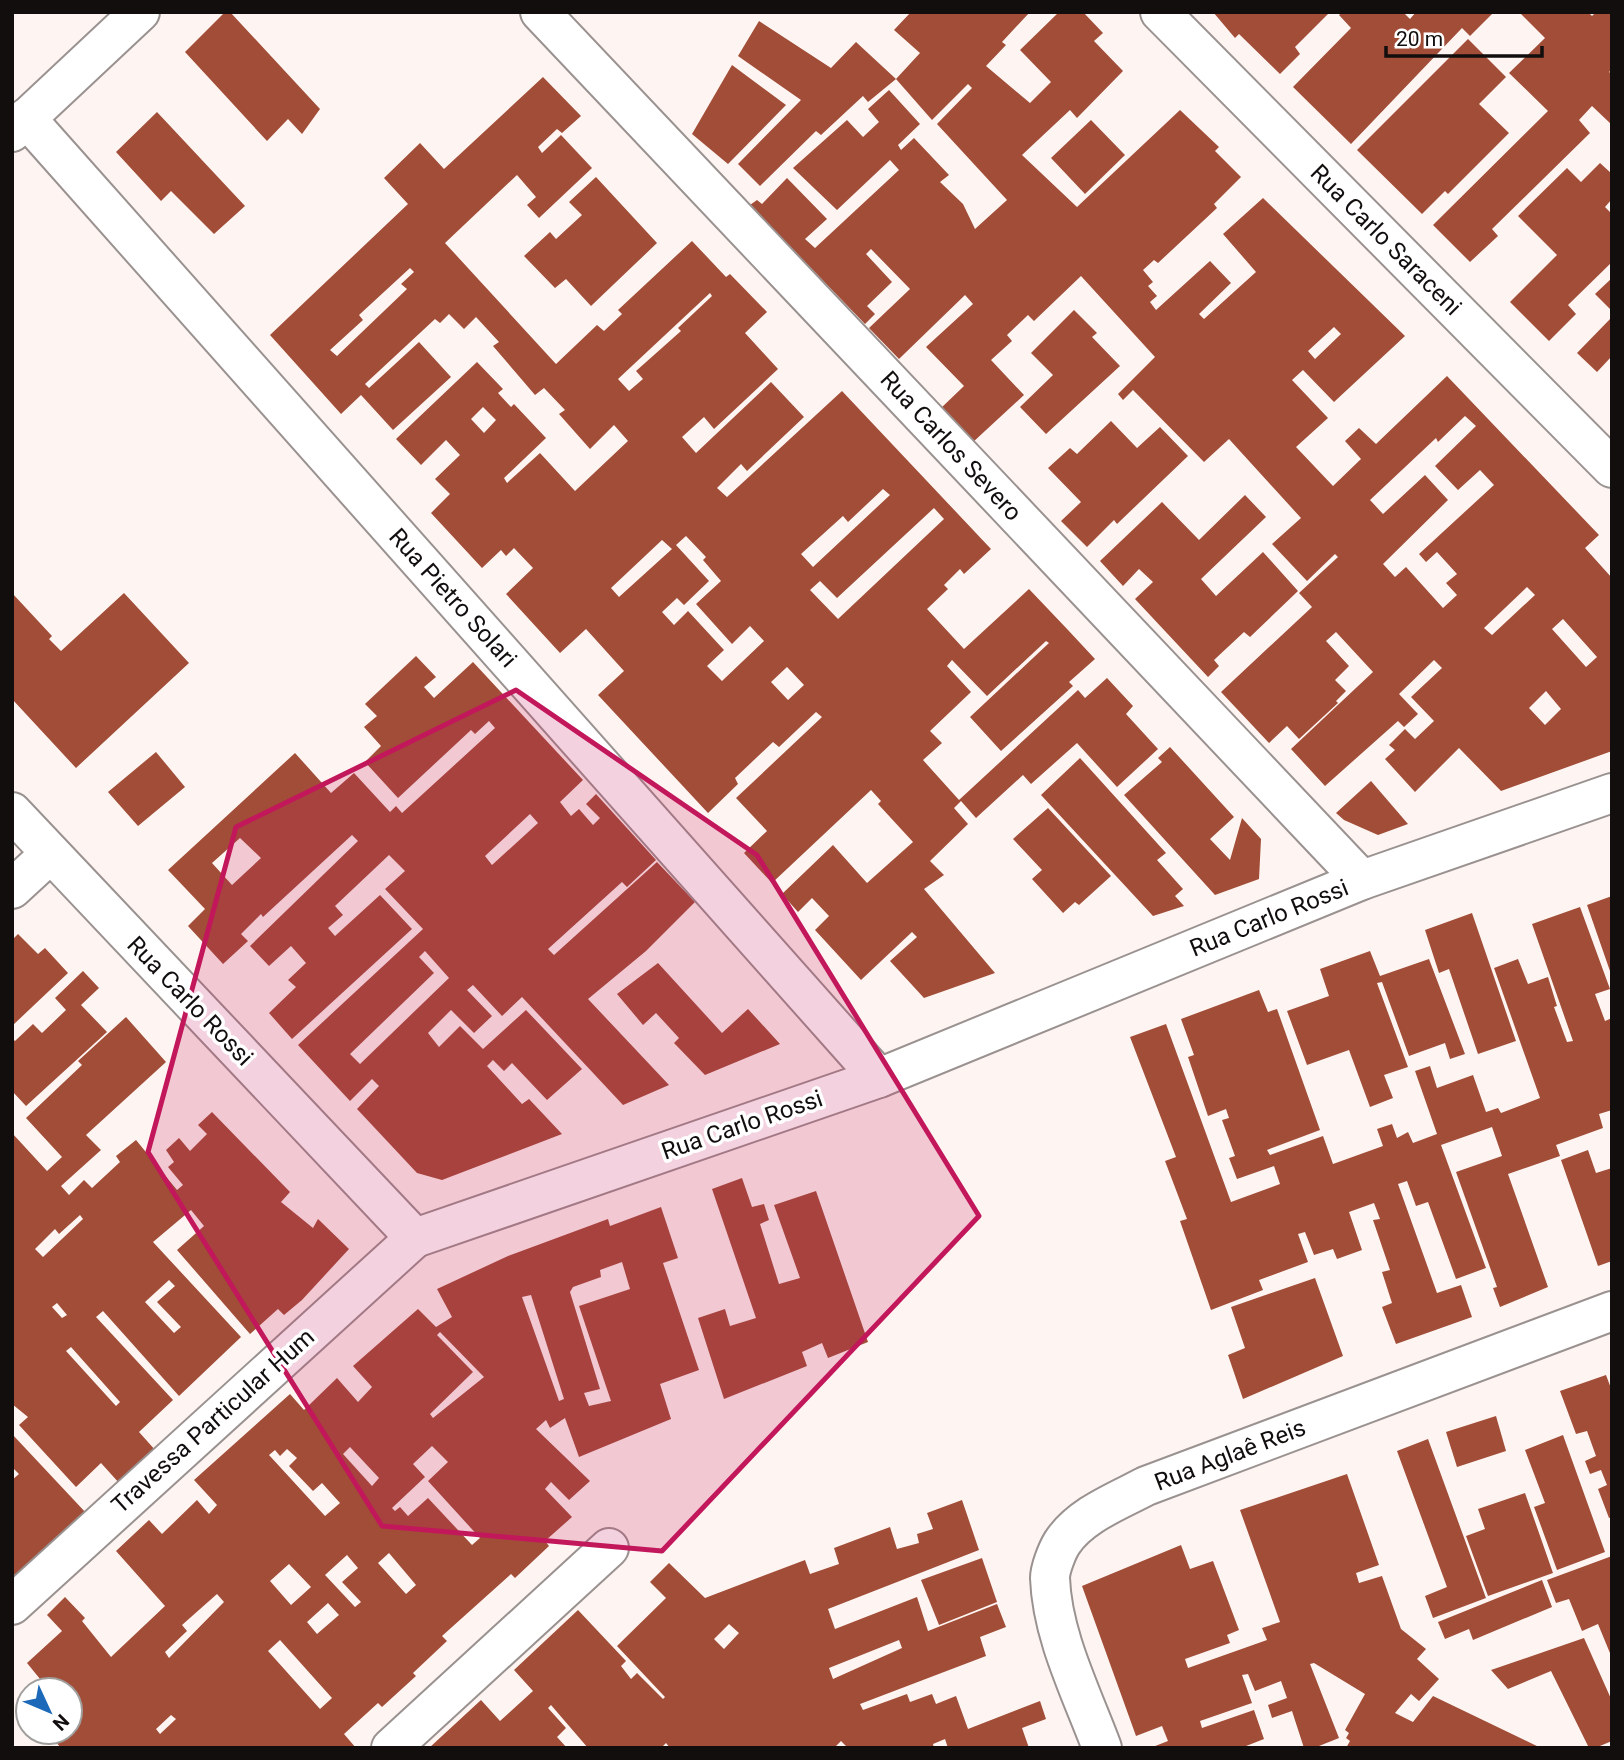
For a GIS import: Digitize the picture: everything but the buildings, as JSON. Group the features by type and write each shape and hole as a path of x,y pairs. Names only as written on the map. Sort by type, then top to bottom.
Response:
{"street":[{"path":"19,125 140,12"},
{"name":"Rua Carlos Severo","path":"540,12 1362,880"},
{"name":"Rua Carlo Saraceni","path":"1160,12 1612,468"},
{"name":"Rua Pietro Solari","path":"19,125 879,1078"},
{"name":"Rua Carlo Rossi","path":"12,812 415,1238 879,1078 1362,880 1612,793"},
{"path":"12,889 50,854"},
{"name":"Travessa Particular Hum","path":"12,1605 415,1238"},
{"name":"Rua Aglaê Reis","path":"1102,1748 1056,1623 1050,1576 1062,1543 1084,1522 1146,1486 1612,1311"},
{"path":"391,1748 609,1548"}],"highlighted area":[{"path":"516,690 757,855 979,1216 662,1551 382,1526 148,1152 236,827"}]}
